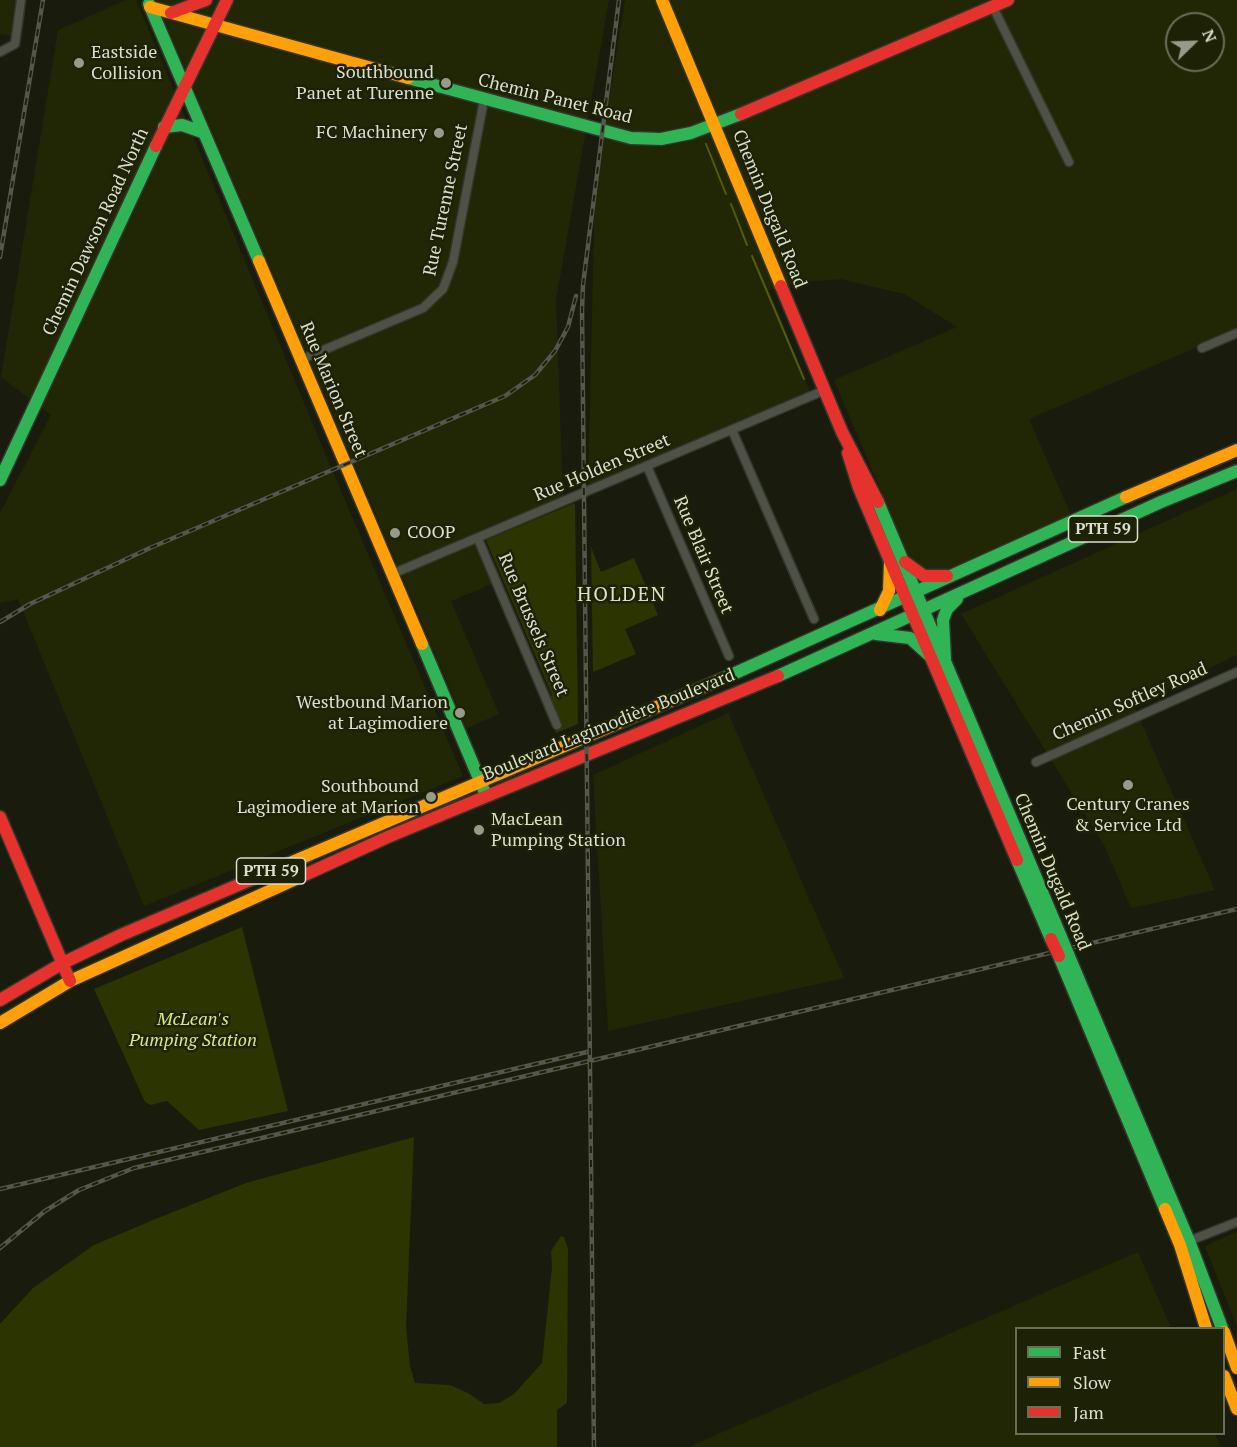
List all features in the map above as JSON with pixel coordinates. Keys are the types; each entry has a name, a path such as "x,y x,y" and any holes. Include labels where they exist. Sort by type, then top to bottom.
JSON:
{"main road":[{"path":"170,13 206,0"},
{"name":"Chemin Dawson Road North","path":"0,480 183,87 228,0"},
{"name":"Chemin Dugald Road","path":"662,0 842,432 858,488 1056,938"},
{"name":"Chemin Panet Road","path":"149,4 170,13 215,26 484,100 631,138 661,139 715,125 1008,0"},
{"name":"Rue Marion Street","path":"149,4 486,795"},
{"path":"164,128 182,124 202,132"},
{"name":"Chemin Dugald Road","path":"842,432 869,482 945,659 1180,1245 1205,1327"},
{"name":"Boulevard Lagimodière Boulevard","path":"0,1000 63,963 880,610 1153,485 1237,450"},
{"name":"Boulevard Lagimodière Boulevard","path":"0,1023 70,981 486,795 693,712 872,634 1161,502 1237,471"},
{"path":"880,610 889,591 890,561"},
{"path":"904,562 914,571 928,577 954,576"},
{"path":"945,659 942,632 944,615 954,602 970,590"},
{"path":"872,634 910,638 930,656"},
{"path":"0,817 70,981"},
{"name":"Chemin Dugald Road","path":"1063,955 1190,1241 1222,1327"},
{"name":"Chemin Dugald Road","path":"1225,1335 1237,1368"},
{"path":"1225,1379 1237,1409"}],"street":[{"path":"0,51 15,44 21,0"},
{"path":"993,7 1069,162"},
{"name":"Rue Turenne Street","path":"300,360 416,312 433,301 443,289 453,262 484,100"},
{"path":"1202,348 1237,333"},
{"name":"Rue Holden Street","path":"392,574 825,390"},
{"path":"732,430 814,619"},
{"name":"Rue Blair Street","path":"647,466 729,656"},
{"name":"Rue Brussels Street","path":"478,539 557,725"},
{"name":"Chemin Softley Road","path":"1036,762 1237,672"},
{"path":"1190,1241 1237,1222"}],"shaded area":[{"path":"0,0 27,0 22,37 0,34"},
{"path":"126,0 136,0 335,477 463,776 144,906 18,599 0,603 0,513 51,415 1,377 58,30"},
{"path":"156,0 609,0 556,300 563,496 471,536 492,584 451,601 499,714 467,728"},
{"path":"625,0 1237,0 1237,330 1029,419 1071,515 945,571 924,572 910,559 834,380 957,327 904,294 840,279 803,282 769,290 810,392 588,487 595,187"},
{"path":"1237,489 1237,655 1133,704 1215,890 1131,908 1105,847 961,614"},
{"path":"728,713 844,978 608,1031 593,775"},
{"path":"1237,1232 1237,1326 1205,1246"},
{"path":"1138,1252 1171,1327 1015,1327 1015,1435 1215,1435 1221,1447 688,1447"}],"green space":[{"path":"575,503 578,724 556,733 542,700 552,695 486,540"},
{"path":"591,547 601,572 634,558 658,615 625,629 636,654 593,672"},
{"name":"McLean's Pumping Station","path":"242,927 288,1111 199,1130 167,1101 151,1105 145,1102 94,989"},
{"path":"414,1137 406,1328 410,1366 415,1383 450,1385 484,1404 499,1403 514,1394 542,1363 552,1267 551,1251 561,1236 564,1237 568,1249 567,1403 557,1410 557,1447 0,1447 0,1324 33,1288 94,1245 246,1183"}],"waterway":[{"path":"706,144 726,194"},
{"path":"731,204 747,245"},
{"path":"752,256 804,379"}],"railway":[{"path":"0,257 43,0"},
{"path":"594,1447 582,310 583,285 619,0"},
{"path":"0,622 30,604 150,548 505,396 535,375 555,351 568,327 576,296"},
{"path":"0,1248 45,1211 79,1190 134,1168 1237,909"},
{"path":"0,1189 587,1052"}],"traffic: fast":[{"path":"149,4 259,261"},
{"path":"408,78 631,138 661,139 691,133 741,114"},
{"path":"164,127 182,125 202,132"},
{"path":"0,480 156,146"},
{"path":"778,676 1161,502 1237,471"},
{"path":"722,679 1126,497"},
{"path":"878,502 1061,937"},
{"path":"945,659 943,620 947,609 957,599"},
{"path":"876,634 910,638 930,656"},
{"path":"422,644 486,795"},
{"path":"1017,860 1051,939"},
{"path":"1061,937 1068,954"},
{"path":"1068,954 1189,1241 1222,1327"},
{"path":"1059,956 1165,1209"}],"traffic: slow":[{"path":"662,0 781,286"},
{"path":"150,7 408,78"},
{"path":"259,261 422,644"},
{"path":"1126,497 1237,450"},
{"path":"880,610 889,591 890,562"},
{"path":"285,865 722,679"},
{"path":"0,1023 70,981 298,878"},
{"path":"1165,1209 1180,1245 1206,1327"},
{"path":"1225,1335 1237,1368"},
{"path":"1225,1379 1237,1409"}],"traffic: jam":[{"path":"171,13 206,0"},
{"path":"156,146 227,0"},
{"path":"741,114 1008,0"},
{"path":"781,286 842,432 878,502"},
{"path":"848,453 859,488 1017,860"},
{"path":"905,562 924,576 947,576"},
{"path":"298,878 390,836 778,676"},
{"path":"0,817 70,981"},
{"path":"0,1000 63,963 121,935 285,865"},
{"path":"1051,939 1059,956"}],"place":[{"name":"Eastside Collision","path":"79,63"},
{"name":"Southbound Panet at Turenne","path":"446,83"},
{"name":"FC Machinery","path":"439,133"},
{"name":"COOP","path":"395,533"},
{"name":"Westbound Marion at Lagimodiere","path":"460,713"},
{"name":"Century Cranes & Service Ltd","path":"1128,785"},
{"name":"Southbound Lagimodiere at Marion","path":"431,797"},
{"name":"MacLean Pumping Station","path":"479,830"}],"district":[{"name":"HOLDEN","path":"622,595"}]}
